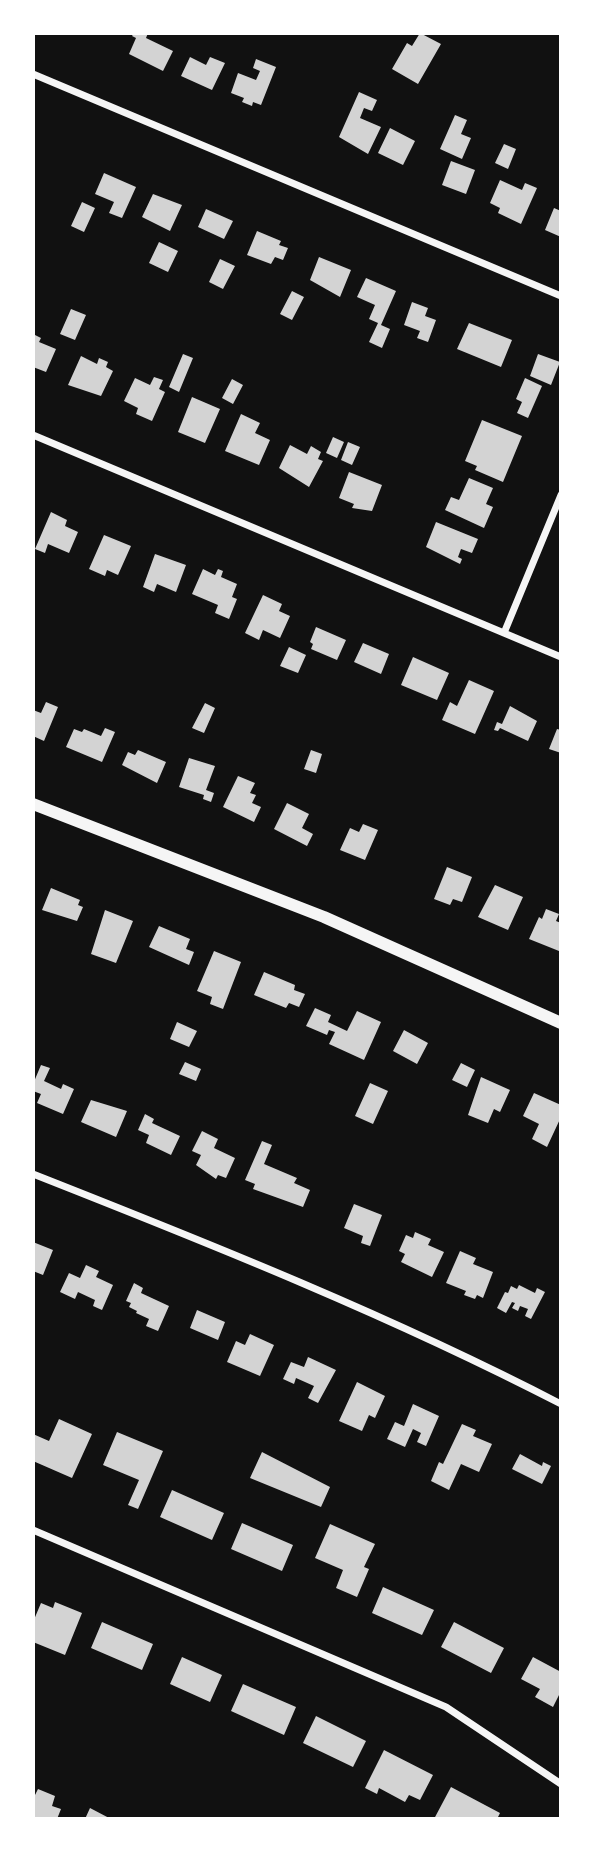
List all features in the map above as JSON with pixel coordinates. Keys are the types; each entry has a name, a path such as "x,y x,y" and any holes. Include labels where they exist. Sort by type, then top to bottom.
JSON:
{"street":[{"path":"33,74 561,296"},
{"path":"33,435 561,657"},
{"path":"504,633 561,495"},
{"path":"33,804 311,912 561,1023"},
{"path":"33,1174 308,1287 511,1378 561,1404"},
{"path":"33,1530 446,1707 561,1784"}],"building":[{"path":"134,33 148,33 146,38 173,51 163,71 129,54 136,38 132,36"},
{"path":"420,33 441,44 418,84 392,69 407,43 412,46"},
{"path":"190,57 206,65 210,57 225,63 212,90 181,76"},
{"path":"256,59 276,67 261,105 253,102 252,106 242,102 244,98 231,93 238,73 256,80 260,71 253,68"},
{"path":"359,92 377,100 372,111 364,108 360,118 381,127 368,154 339,137"},
{"path":"455,115 467,120 461,134 471,138 462,159 440,149"},
{"path":"390,128 415,141 403,165 378,153"},
{"path":"504,144 516,149 508,169 495,163"},
{"path":"451,161 475,170 466,194 442,185"},
{"path":"104,173 136,187 122,218 109,213 114,202 95,194"},
{"path":"500,180 522,190 525,183 537,188 521,224 498,213 500,208 490,203"},
{"path":"153,194 182,205 170,231 142,217"},
{"path":"82,202 95,208 84,232 71,226"},
{"path":"554,208 561,211 561,237 545,230"},
{"path":"206,209 233,221 224,239 198,227"},
{"path":"257,231 281,241 279,245 288,248 283,260 275,257 271,264 247,255"},
{"path":"159,242 178,251 168,272 149,263"},
{"path":"319,257 351,270 340,297 310,280"},
{"path":"220,259 235,266 223,289 209,282"},
{"path":"366,278 396,291 381,325 390,329 382,348 369,342 378,323 369,319 375,305 357,297"},
{"path":"292,291 304,297 292,320 280,314"},
{"path":"412,302 428,308 425,316 436,320 428,342 417,338 420,331 404,325"},
{"path":"71,309 86,315 75,340 60,334"},
{"path":"469,323 512,340 501,367 457,349"},
{"path":"33,334 41,338 39,342 56,349 46,372 33,367"},
{"path":"183,354 193,358 179,392 169,387"},
{"path":"538,354 560,362 551,385 530,376"},
{"path":"81,356 97,364 99,358 108,362 106,367 113,371 101,396 68,385"},
{"path":"154,377 163,380 159,389 165,392 152,421 136,414 138,408 124,401 135,378 150,385"},
{"path":"525,378 542,386 528,418 517,413 522,402 516,399"},
{"path":"232,379 243,385 233,404 222,398"},
{"path":"192,397 220,409 205,443 178,432"},
{"path":"241,414 260,423 255,433 270,440 259,465 225,451"},
{"path":"482,420 522,436 503,482 475,470 477,466 465,461"},
{"path":"333,437 344,442 337,458 326,453"},
{"path":"348,442 360,447 352,465 341,460"},
{"path":"290,445 307,454 311,446 321,452 318,459 323,461 309,487 279,468"},
{"path":"349,472 382,485 372,511 352,508 354,504 339,498"},
{"path":"469,478 493,488 486,504 493,507 484,528 445,510 451,497 459,500"},
{"path":"51,512 67,520 65,526 78,532 69,553 48,544 45,553 35,549"},
{"path":"436,522 478,539 472,553 461,549 458,557 462,559 460,564 426,547"},
{"path":"104,535 131,546 118,575 107,570 105,576 89,569"},
{"path":"155,554 186,565 176,592 157,584 154,592 143,587"},
{"path":"203,569 215,575 218,569 223,571 221,577 237,584 232,597 237,599 229,619 215,613 218,605 192,594"},
{"path":"263,595 282,604 279,611 290,616 280,638 263,630 259,640 245,633"},
{"path":"316,627 346,640 337,660 311,649 313,644 310,642"},
{"path":"363,643 389,654 381,674 354,662"},
{"path":"289,647 306,655 298,673 280,666"},
{"path":"413,657 449,673 437,700 401,685"},
{"path":"469,680 494,691 475,734 442,720 450,702 457,706"},
{"path":"46,702 58,707 44,741 33,736 33,710 41,713"},
{"path":"205,703 215,708 204,733 192,728"},
{"path":"510,706 537,721 528,741 500,728 498,731 494,730 497,722 502,724"},
{"path":"105,728 115,732 102,762 66,747 74,729 82,732 84,729 101,736"},
{"path":"557,729 561,730 561,753 549,749"},
{"path":"138,750 166,762 157,783 122,765 128,752 135,755"},
{"path":"311,750 322,754 316,773 304,769"},
{"path":"189,758 215,766 206,790 214,793 211,802 203,799 204,795 179,787"},
{"path":"238,776 255,783 250,793 256,795 252,803 261,807 254,822 223,807"},
{"path":"287,803 309,814 302,828 313,834 307,846 274,829"},
{"path":"363,824 378,830 365,860 340,850 350,828 359,832"},
{"path":"447,867 472,877 462,902 453,899 450,905 434,899"},
{"path":"495,885 523,897 508,930 478,917"},
{"path":"51,888 80,900 78,905 83,907 77,921 42,910"},
{"path":"546,909 559,914 556,921 561,923 559,951 529,939 539,917 542,919"},
{"path":"105,910 133,921 116,963 91,954"},
{"path":"159,926 190,939 186,949 194,952 189,965 149,947"},
{"path":"214,951 241,962 223,1009 210,1004 212,997 197,991"},
{"path":"264,972 295,985 294,990 305,994 299,1007 289,1003 286,1008 254,995"},
{"path":"315,1008 331,1015 328,1022 347,1031 357,1011 381,1022 364,1060 329,1044 335,1032 329,1030 327,1035 306,1026"},
{"path":"177,1022 197,1031 189,1047 170,1039"},
{"path":"404,1030 428,1043 417,1064 393,1051"},
{"path":"185,1062 201,1069 196,1081 179,1074"},
{"path":"461,1063 475,1070 467,1087 452,1080"},
{"path":"41,1065 50,1068 44,1081 61,1089 63,1084 74,1089 63,1114 37,1103 41,1094 33,1091 33,1084"},
{"path":"481,1077 510,1090 500,1112 494,1109 488,1123 468,1115"},
{"path":"370,1083 388,1091 373,1124 355,1116"},
{"path":"534,1093 561,1105 561,1117 547,1147 532,1139 539,1124 523,1116"},
{"path":"91,1100 127,1111 116,1137 81,1122"},
{"path":"145,1114 154,1119 152,1123 180,1136 171,1155 146,1143 149,1135 138,1130"},
{"path":"202,1131 218,1139 214,1148 235,1158 226,1178 218,1175 216,1179 196,1165 201,1155 192,1151"},
{"path":"262,1141 272,1145 264,1164 297,1178 294,1183 310,1190 303,1207 253,1189 255,1184 245,1180"},
{"path":"354,1204 382,1215 370,1246 361,1243 363,1236 344,1228"},
{"path":"415,1232 431,1239 428,1245 444,1252 432,1277 401,1262 405,1254 399,1251 406,1235 413,1238"},
{"path":"33,1242 53,1250 43,1275 33,1271"},
{"path":"460,1251 476,1258 473,1264 493,1272 483,1298 477,1295 475,1299 464,1295 466,1291 446,1283"},
{"path":"86,1265 99,1271 96,1277 113,1285 102,1310 93,1306 95,1300 78,1292 75,1299 60,1292 69,1273 80,1278"},
{"path":"134,1283 143,1288 141,1293 169,1306 158,1331 146,1326 149,1319 136,1313 137,1311 129,1307 131,1303 126,1301"},
{"path":"519,1285 535,1293 537,1288 545,1292 531,1319 525,1316 528,1309 520,1306 518,1311 512,1308 515,1303 512,1302 506,1313 497,1308 505,1292 508,1293 511,1286 517,1289"},
{"path":"197,1310 225,1322 218,1340 190,1328"},
{"path":"250,1334 274,1345 260,1376 227,1362 236,1341 245,1345"},
{"path":"308,1357 336,1370 318,1403 308,1398 314,1386 296,1378 294,1384 283,1379 291,1362 304,1367"},
{"path":"357,1382 385,1396 375,1418 369,1415 362,1431 339,1421"},
{"path":"413,1404 439,1416 426,1446 417,1442 421,1433 413,1429 405,1447 387,1439 395,1422 404,1426"},
{"path":"59,1419 92,1434 72,1478 33,1461 33,1434 49,1441"},
{"path":"462,1424 476,1430 473,1436 492,1444 479,1472 461,1464 449,1490 431,1481 439,1462 443,1464"},
{"path":"117,1432 163,1451 138,1509 128,1505 139,1480 103,1465"},
{"path":"262,1452 330,1487 321,1507 250,1478"},
{"path":"520,1454 542,1466 543,1462 551,1466 542,1484 512,1469"},
{"path":"172,1490 224,1513 212,1540 160,1517"},
{"path":"242,1523 293,1545 282,1571 231,1549"},
{"path":"330,1524 375,1544 364,1567 369,1569 357,1597 336,1588 343,1570 315,1558"},
{"path":"383,1587 434,1610 422,1635 372,1613"},
{"path":"55,1602 82,1613 65,1655 33,1642 33,1622 41,1603 53,1608"},
{"path":"102,1622 153,1644 142,1670 91,1648"},
{"path":"454,1622 504,1648 491,1673 441,1647"},
{"path":"182,1657 222,1675 210,1702 170,1684"},
{"path":"533,1657 561,1672 561,1691 553,1707 535,1697 540,1689 521,1679"},
{"path":"243,1684 296,1707 284,1735 231,1711"},
{"path":"316,1716 366,1741 353,1767 303,1743"},
{"path":"384,1750 433,1775 420,1800 409,1795 405,1802 379,1788 377,1794 365,1788"},
{"path":"451,1787 500,1813 497,1819 434,1819"},
{"path":"38,1789 55,1796 52,1806 61,1809 57,1819 33,1819 33,1799"},
{"path":"90,1808 111,1819 85,1819"}]}
